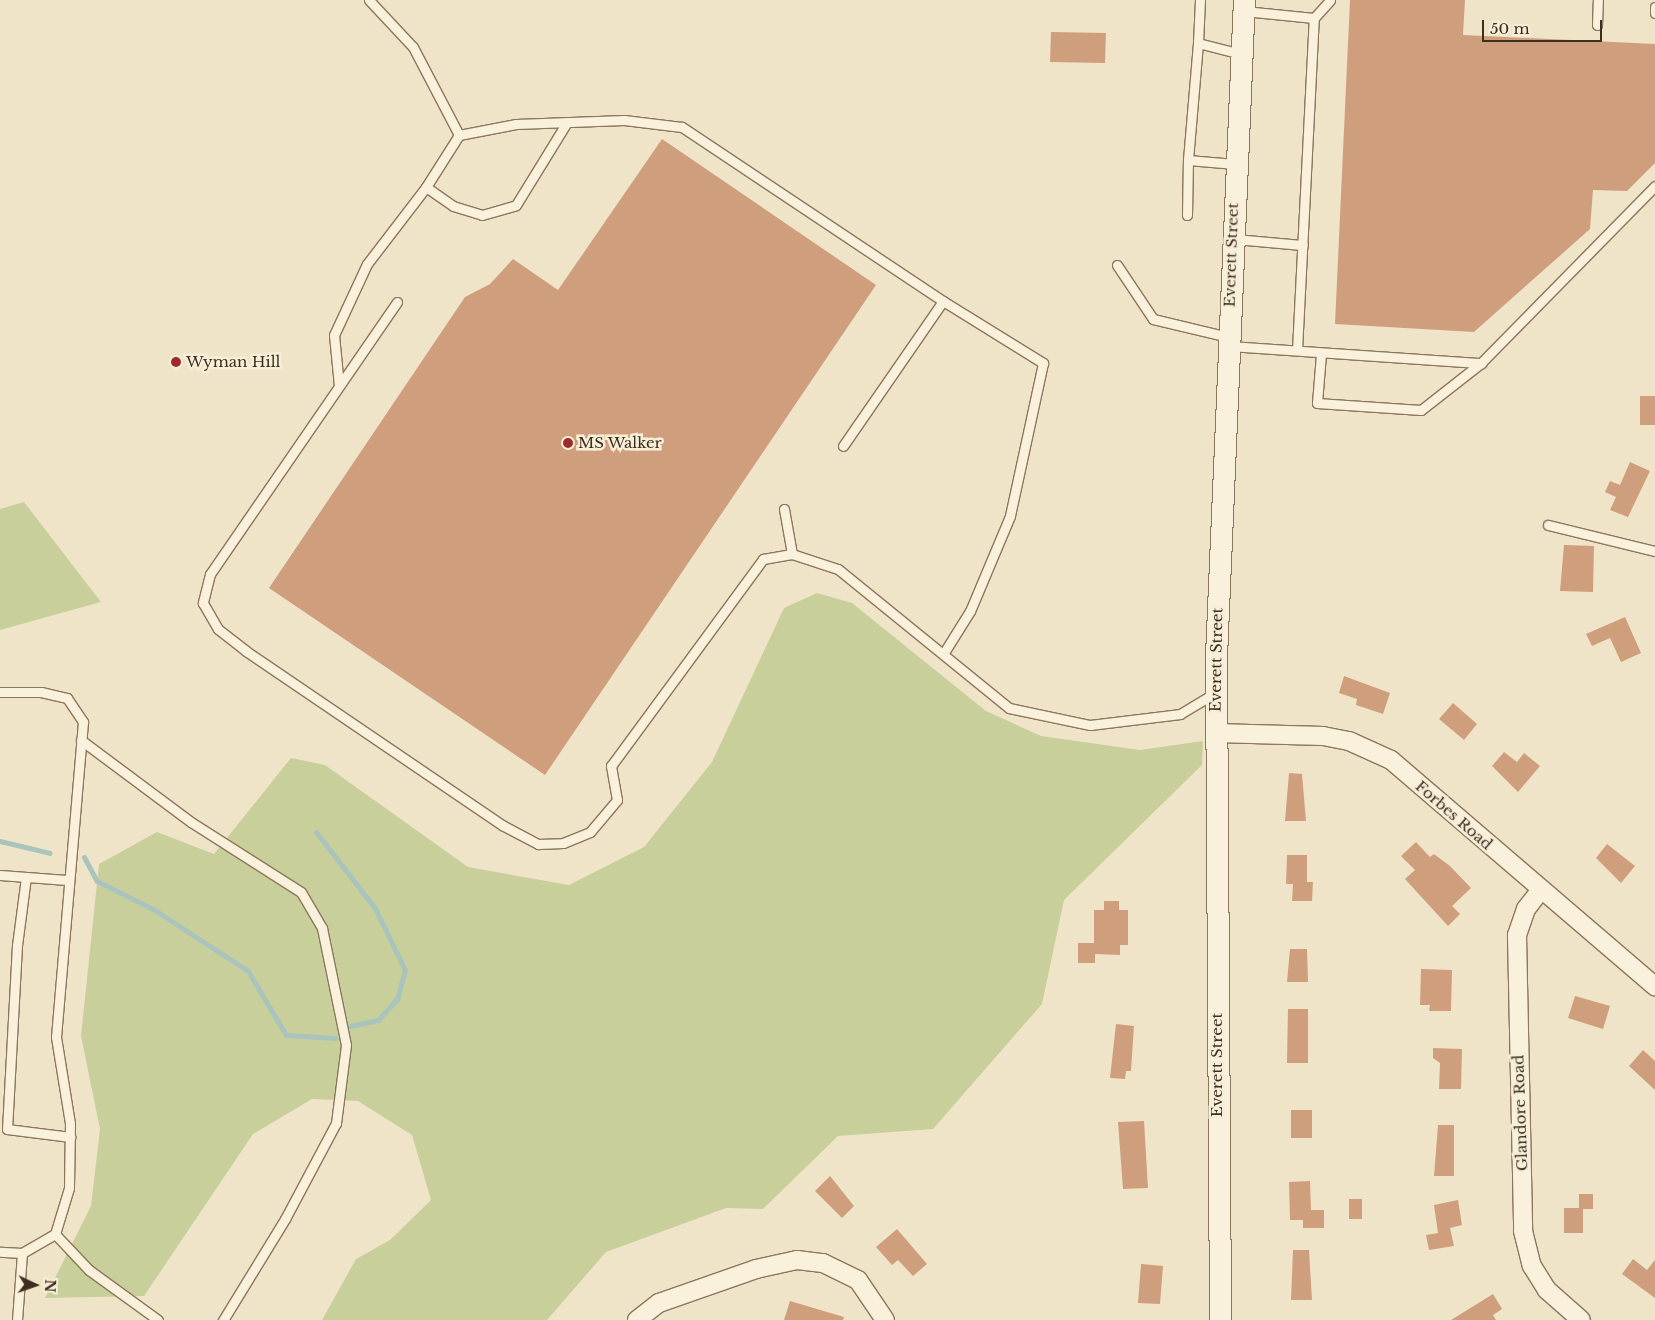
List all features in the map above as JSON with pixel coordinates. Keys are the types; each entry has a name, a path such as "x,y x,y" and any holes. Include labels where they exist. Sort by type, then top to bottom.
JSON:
{"street":[{"name":"Everett Street","path":"1220,1320 1215,733 1232,239 1244,6"},
{"name":"Forbes Road","path":"1215,733 1323,736 1371,750 1391,760 1540,891 1655,986"},
{"name":"Glandore Road","path":"1540,891 1526,909 1516,944 1523,1231 1532,1266 1547,1290 1581,1320"},
{"path":"637,1320 659,1303 756,1269 797,1260 837,1268 868,1290 886,1320"}],"lane":[{"path":"369,0 413,47 459,136"},
{"path":"1187,215 1188,160 1200,0"},
{"path":"1297,350 1314,18 1330,0"},
{"path":"1597,25 1598,0"},
{"path":"1244,6 1314,18"},
{"path":"1655,7 1655,14"},
{"path":"1198,43 1241,54"},
{"path":"339,386 334,335 367,264 426,187 459,136 516,124 624,120 682,127 943,302 1043,363 1010,516 973,603 945,651"},
{"path":"426,187 453,206 482,214 516,205 567,122"},
{"path":"1188,160 1236,164"},
{"path":"1321,354 1317,403 1421,410 1481,363 1655,186"},
{"path":"1232,239 1303,245"},
{"path":"1117,265 1153,319 1228,341 1321,354 1481,363"},
{"path":"397,302 210,574 203,603 218,629 246,651 502,825 538,844 563,843 590,832 618,800 612,766 764,559 792,554 838,569 945,651 1009,708 1041,718 1090,725 1160,719 1180,714 1216,693"},
{"path":"843,446 943,302"},
{"path":"784,509 792,554"},
{"path":"1548,525 1655,550"},
{"path":"0,692 41,692 67,698 83,722 56,1037 70,1137 69,1188 55,1234 22,1254 0,1252"},
{"path":"81,740 191,822 301,892 322,928 346,1046 336,1124 285,1219 223,1320"},
{"path":"0,876 68,880"},
{"path":"26,877 17,945 7,1129 70,1137"},
{"path":"55,1234 89,1270 158,1320"},
{"path":"17,1320 22,1254"}],"green space":[{"path":"24,502 101,602 0,630 0,509"},
{"path":"817,593 852,603 986,711 1041,736 1140,750 1203,741 1202,765 1064,900 1042,1004 933,1129 838,1136 763,1209 726,1208 606,1252 547,1320 322,1320 356,1259 390,1240 431,1200 412,1135 358,1101 312,1099 253,1134 144,1296 45,1298 91,1206 100,1129 81,1036 99,864 157,832 214,854 291,758 325,765 468,867 569,885 644,847 712,762 784,608"}],"building":[{"path":"1350,0 1465,0 1463,35 1655,44 1655,163 1627,191 1593,190 1590,229 1474,332 1335,324"},
{"path":"1051,32 1106,33 1105,63 1050,62"},
{"name":"MS Walker","path":"662,139 876,285 545,775 269,588 465,297 490,284 513,259 558,290"},
{"path":"1640,396 1655,396 1655,425 1640,425"},
{"path":"1630,462 1650,471 1628,517 1610,510 1616,497 1605,492 1610,481 1620,485"},
{"path":"1564,545 1594,546 1593,592 1560,591"},
{"path":"1625,617 1641,653 1621,662 1610,638 1592,646 1586,634"},
{"path":"1344,676 1390,693 1383,714 1356,705 1357,699 1339,693"},
{"path":"1453,703 1477,724 1464,740 1439,719"},
{"path":"1504,752 1517,762 1524,753 1540,766 1518,792 1492,766"},
{"path":"1289,773 1302,774 1306,821 1285,821"},
{"path":"1416,842 1430,857 1434,854 1450,866 1471,888 1452,906 1460,914 1448,926 1405,879 1415,870 1401,856"},
{"path":"1607,844 1635,866 1621,883 1596,858"},
{"path":"1287,855 1307,855 1307,882 1313,882 1312,901 1292,901 1293,884 1286,884"},
{"path":"1104,901 1119,901 1119,910 1128,910 1128,945 1120,945 1120,955 1095,954 1095,963 1078,963 1078,943 1094,943 1094,910 1104,910"},
{"path":"1290,949 1307,949 1308,982 1287,982"},
{"path":"1421,969 1452,970 1451,1011 1429,1011 1430,1005 1420,1005"},
{"path":"1575,996 1610,1006 1603,1029 1568,1018"},
{"path":"1288,1009 1308,1009 1308,1063 1287,1063"},
{"path":"1116,1024 1134,1026 1131,1071 1126,1071 1125,1079 1110,1078"},
{"path":"1433,1048 1462,1049 1461,1089 1439,1089 1440,1063 1433,1058"},
{"path":"1643,1050 1655,1061 1655,1090 1629,1066"},
{"path":"1291,1110 1312,1110 1312,1138 1291,1138"},
{"path":"1144,1121 1148,1188 1123,1189 1118,1122"},
{"path":"1438,1125 1454,1125 1454,1176 1434,1176"},
{"path":"830,1176 854,1206 842,1218 815,1191"},
{"path":"1310,1181 1311,1210 1324,1210 1324,1228 1303,1228 1303,1220 1290,1220 1289,1182"},
{"path":"1579,1194 1593,1194 1593,1209 1583,1209 1583,1233 1564,1233 1564,1208 1579,1208"},
{"path":"1349,1199 1362,1199 1362,1219 1349,1219"},
{"path":"1458,1200 1462,1225 1450,1228 1454,1246 1429,1250 1426,1235 1438,1233 1434,1205"},
{"path":"897,1229 927,1264 913,1276 898,1260 892,1265 876,1247"},
{"path":"1293,1250 1309,1250 1312,1300 1291,1300"},
{"path":"1633,1259 1647,1270 1655,1260 1655,1298 1622,1274"},
{"path":"1141,1264 1163,1266 1160,1304 1138,1303"},
{"path":"1493,1294 1502,1309 1493,1315 1496,1320 1451,1320"},
{"path":"790,1301 844,1317 843,1320 784,1320"}],"waterway":[{"path":"316,832 375,908 405,970 397,999 378,1020 350,1026"},
{"path":"0,841 50,853"},
{"path":"84,857 97,881 153,909 248,971 286,1035 335,1038"}],"place":[{"name":"Wyman Hill","path":"176,362"},
{"name":"MS Walker","path":"568,443"}]}
